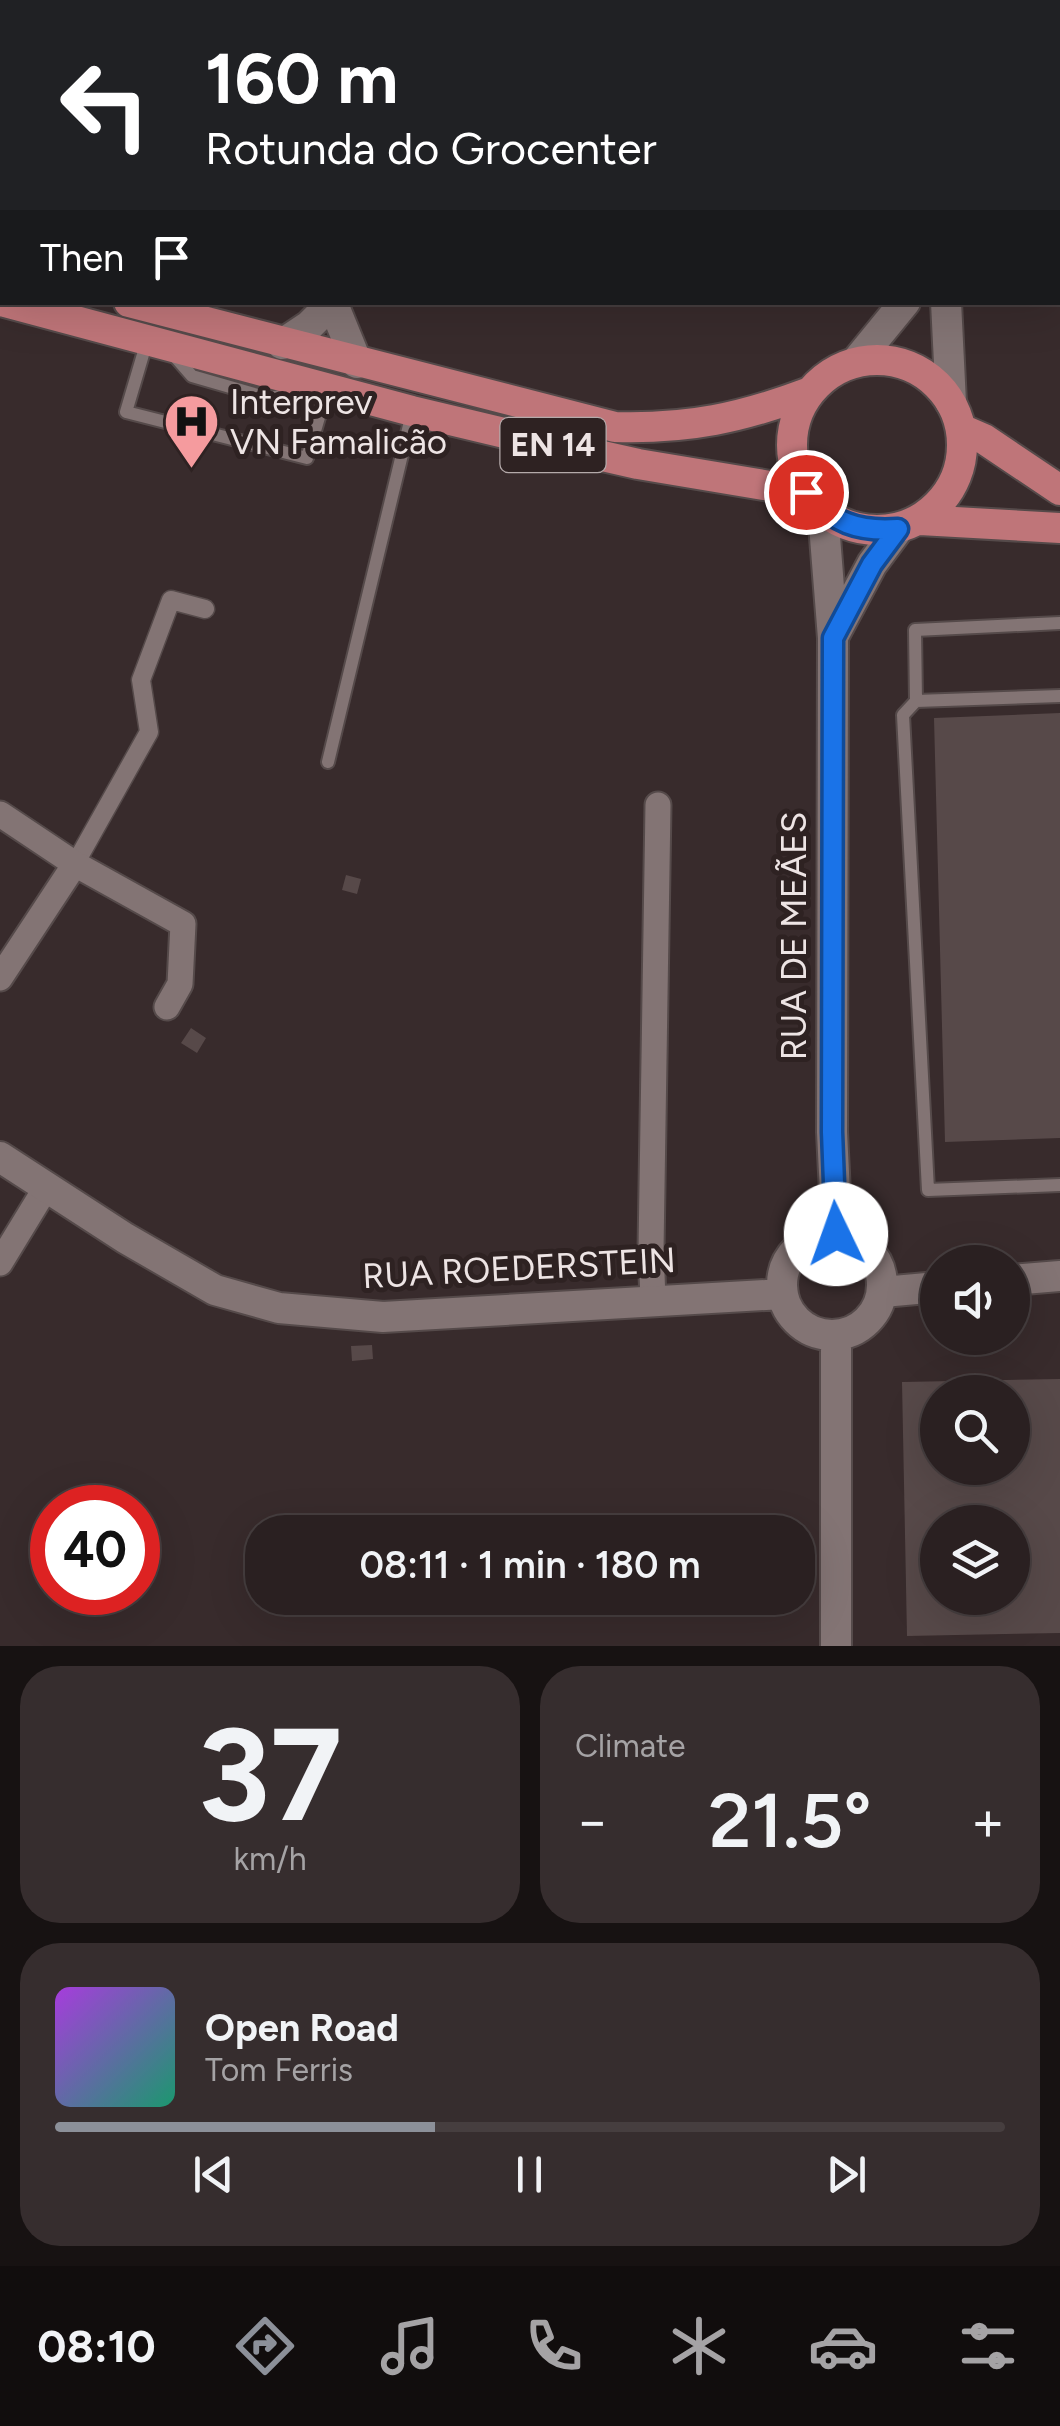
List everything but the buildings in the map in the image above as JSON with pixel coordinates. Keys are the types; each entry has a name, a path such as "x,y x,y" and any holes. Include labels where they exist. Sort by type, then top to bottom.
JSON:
{"main road":[{"name":"EN 14","path":"14,305 412,411 815,502 846,525 872,531 909,524 1060,528"},
{"name":"EN 14","path":"140,305 615,428 670,429 773,406 810,392 831,373 856,362"},
{"path":"856,362 884,360 911,366 934,382 956,416 1060,490"},
{"path":"810,392 797,416 792,442 795,468 815,502"},
{"path":"909,524 941,503 955,481 962,456 956,416"}],"street":[{"path":"282,344 332,305"},
{"path":"333,305 357,363"},
{"path":"856,362 903,305"},
{"path":"946,305 944,322 956,416"},
{"name":"RUA DE MEÃES","path":"815,502 833,638 832,1132 836,1234"},
{"name":"RUA DE MEÃES","path":"833,638 872,564 909,524"},
{"path":"0,978 75,864 148,732 141,680 171,600 205,609"},
{"path":"654,1299 651,1250 658,806"},
{"path":"0,814 75,864 183,924 180,984 166,1007"},
{"name":"RUA ROEDERSTEIN","path":"0,1157 215,1290 280,1308 382,1317 782,1294"},
{"path":"0,1263 47,1186"},
{"path":"836,1234 852,1238 876,1260 882,1292 878,1308 867,1322 853,1332 836,1336 821,1334 796,1320 782,1294 787,1264 795,1251 821,1236 836,1234"},
{"path":"1030,1278 1060,1276"},
{"path":"882,1292 920,1289"},
{"path":"836,1336 836,1646"}],"lane":[{"path":"157,343 126,412 307,458 315,384"},
{"path":"328,762 412,411"},
{"path":"1060,623 915,630 916,701 904,715 928,1190 1060,1186"},
{"path":"916,701 1060,696"}],"place":[{"name":"Interprev VN Famalicão","path":"191,471"}],"route":[{"path":"806,492 824,512 846,525 872,531 898,529 872,564 833,638 832,1132 836,1234"}]}
